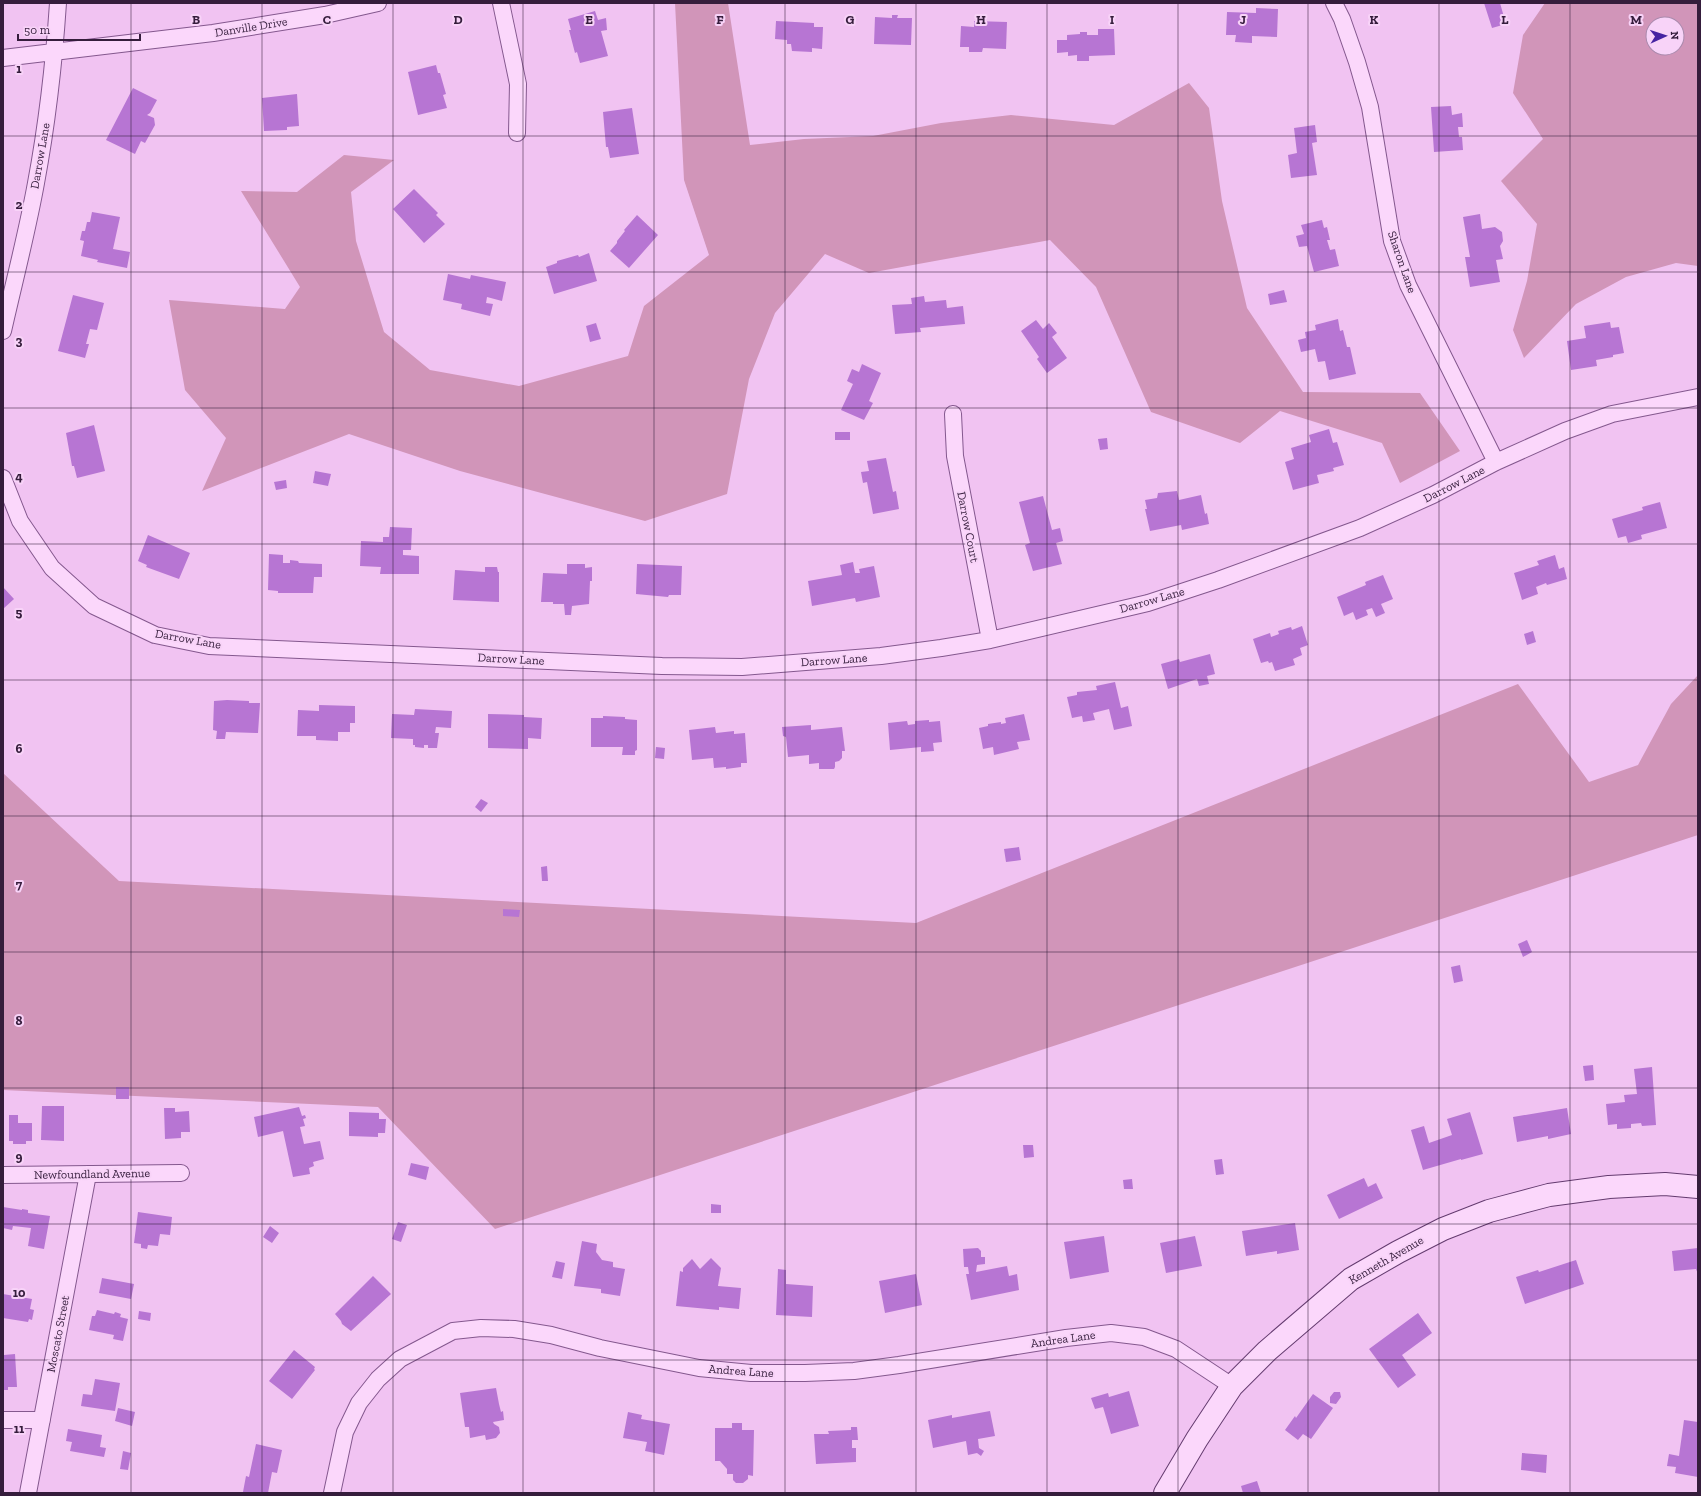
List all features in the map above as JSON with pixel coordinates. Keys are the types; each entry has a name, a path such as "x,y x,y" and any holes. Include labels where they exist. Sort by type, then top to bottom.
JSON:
{"street":[{"name":"Darrow Lane","path":"3,331 36,183 55,51 58,3"},
{"name":"Danville Drive","path":"3,58 55,51 131,44 213,33 326,15 378,3"},
{"path":"501,3 518,84 516,133"},
{"name":"Sharon Lane","path":"1334,3 1342,20 1357,62 1370,107 1384,194 1395,248 1408,285 1496,462"},
{"name":"Darrow Lane","path":"3,478 20,521 52,568 94,606 155,635 209,646 662,666 742,667 881,656 941,648 990,640 1148,603 1218,580 1360,528 1433,496 1496,462 1564,431 1612,414 1698,397"},
{"name":"Darrow Court","path":"953,414 955,456 990,640"},
{"name":"Newfoundland Avenue","path":"3,1176 181,1173"},
{"name":"Moscato Street","path":"28,1493 88,1174"},
{"name":"Kenneth Avenue","path":"1165,1493 1197,1439 1232,1386 1285,1335 1351,1279 1398,1252 1443,1229 1489,1211 1549,1195 1609,1187 1665,1184 1698,1186"},
{"name":"Andrea Lane","path":"332,1493 345,1432 359,1403 378,1379 400,1359 454,1331 481,1328 514,1329 551,1335 600,1348 699,1368 751,1373 854,1371 1111,1332 1144,1337 1176,1350 1232,1386"},
{"path":"3,1420 42,1420"}],"shaded area":[{"path":"675,3 728,3 750,145 804,139 873,136 941,123 1011,115 1114,125 1189,83 1209,108 1222,201 1247,308 1303,392 1420,393 1460,451 1400,483 1382,443 1280,411 1240,443 1151,412 1096,287 1050,240 869,273 825,254 775,313 749,379 727,494 645,521 460,471 349,434 202,491 226,438 185,390 169,300 285,309 300,287 241,191 297,192 344,155 394,160 351,192 356,241 384,332 430,370 519,386 628,356 644,306 709,255 684,180"},
{"path":"1545,3 1698,3 1698,266 1676,263 1626,277 1576,304 1524,358 1513,330 1527,281 1537,224 1501,181 1543,139 1513,93 1523,35"},
{"path":"1698,675 1698,835 495,1229 378,1107 3,1090 3,773 119,881 916,923 1518,684 1589,782 1638,765 1671,704"}],"building":[{"path":"1484,3 1500,3 1506,24 1492,28"},
{"path":"1256,8 1278,9 1277,37 1252,36 1252,43 1235,42 1236,35 1226,35 1227,12 1256,13"},
{"path":"595,11 598,20 606,18 607,30 601,31 608,56 580,63 577,52 575,53 569,30 571,30 568,19"},
{"path":"892,15 898,15 897,18 912,18 911,45 874,44 875,17 892,18"},
{"path":"776,21 814,23 814,27 823,27 822,49 812,48 812,52 792,51 791,44 787,44 787,40 775,39"},
{"path":"974,21 1007,22 1006,49 983,48 982,52 969,52 969,47 960,47 961,26 974,27"},
{"path":"1098,29 1114,29 1115,55 1089,56 1089,61 1077,61 1077,55 1068,56 1068,52 1057,53 1057,40 1067,40 1067,35 1080,34 1080,32 1087,32 1087,35 1098,35"},
{"path":"436,65 446,94 443,95 447,108 418,115 408,72"},
{"path":"133,88 157,100 150,113 147,115 154,118 155,125 145,143 141,141 135,154 106,140"},
{"path":"297,94 299,126 287,127 287,130 264,131 262,98"},
{"path":"1451,106 1452,115 1462,113 1463,127 1458,127 1459,137 1462,137 1463,150 1434,152 1431,107"},
{"path":"632,108 639,154 610,158 608,147 606,147 603,112"},
{"path":"1315,125 1317,142 1312,143 1317,175 1291,178 1288,155 1297,153 1294,128"},
{"path":"414,189 438,213 436,215 445,224 424,243 393,209"},
{"path":"92,212 120,217 113,249 130,252 127,268 97,262 98,260 81,256 84,241 80,240 82,231 85,231 87,222 90,222"},
{"path":"1480,214 1482,229 1495,227 1502,232 1503,241 1500,246 1503,259 1496,260 1500,282 1470,287 1465,257 1470,257 1463,217"},
{"path":"637,215 658,235 629,268 610,251 625,231 624,230"},
{"path":"1322,220 1324,228 1327,227 1330,240 1327,240 1330,250 1335,249 1339,266 1314,272 1307,246 1299,247 1296,236 1304,234 1301,225"},
{"path":"589,253 597,281 554,294 546,267 557,263 557,261 578,255 579,257"},
{"path":"448,274 470,279 471,275 506,282 502,301 487,297 486,303 493,304 490,316 461,309 462,304 443,300"},
{"path":"1284,290 1287,302 1270,305 1268,294"},
{"path":"73,295 104,303 97,330 90,329 86,344 89,344 85,358 58,351"},
{"path":"924,296 925,302 946,300 947,308 963,306 965,324 920,328 921,332 895,334 892,305 912,304 911,298"},
{"path":"1338,319 1340,331 1343,330 1347,347 1350,347 1356,374 1329,380 1325,361 1318,362 1315,349 1301,352 1298,340 1306,338 1305,332 1316,330 1315,325"},
{"path":"1036,320 1043,329 1049,323 1057,333 1052,337 1067,358 1047,373 1037,359 1039,357 1021,331"},
{"path":"1610,322 1611,328 1619,327 1624,353 1613,355 1613,357 1596,360 1597,366 1571,370 1567,341 1586,338 1584,326"},
{"path":"596,323 601,339 590,342 586,326"},
{"path":"862,364 881,373 869,401 873,403 864,420 841,410 853,384 847,381 852,369 859,372"},
{"path":"94,425 105,471 77,478 74,466 72,466 66,433"},
{"path":"1329,429 1333,443 1337,442 1344,465 1333,468 1334,471 1317,475 1319,483 1293,490 1285,462 1294,459 1291,448 1311,442 1309,435"},
{"path":"835,432 850,432 850,440 835,440"},
{"path":"1107,438 1108,449 1100,450 1098,439"},
{"path":"886,458 893,492 896,491 899,509 873,514 867,482 863,483 861,472 869,471 867,461"},
{"path":"315,471 331,474 328,486 313,483"},
{"path":"286,480 287,488 276,490 274,482"},
{"path":"1177,491 1179,500 1201,495 1209,524 1182,530 1181,525 1150,531 1145,509 1147,509 1145,500 1157,498 1158,493"},
{"path":"1043,496 1052,530 1060,528 1063,541 1056,543 1062,564 1033,571 1025,545 1030,543 1019,502"},
{"path":"1660,502 1667,528 1641,535 1642,539 1628,543 1626,536 1618,538 1612,519 1643,510 1642,507"},
{"path":"390,527 412,528 411,550 403,550 403,555 419,556 419,574 380,574 381,567 360,566 361,541 383,542 383,537 389,537"},
{"path":"148,535 190,553 179,579 146,567 147,565 138,561"},
{"path":"269,554 283,555 283,563 290,563 290,560 298,561 299,563 322,564 322,577 314,577 313,593 278,593 278,591 268,590"},
{"path":"1555,555 1559,569 1564,567 1567,579 1547,585 1546,583 1536,587 1538,594 1522,600 1514,573 1539,565 1537,561"},
{"path":"853,562 855,573 860,573 859,569 874,566 880,597 856,602 855,598 812,606 808,581 842,575 840,565"},
{"path":"567,564 585,564 585,568 592,567 589,604 572,606 571,615 565,615 564,604 541,602 543,573 567,574"},
{"path":"637,564 682,566 681,595 669,595 668,597 636,594"},
{"path":"485,567 497,567 499,572 499,602 453,600 455,570 485,572"},
{"path":"1383,575 1393,599 1381,604 1385,613 1376,617 1372,608 1366,610 1368,615 1356,620 1353,612 1344,616 1337,597 1366,585 1365,582"},
{"path":"3,587 14,599 3,609"},
{"path":"1302,626 1308,645 1300,648 1302,655 1293,659 1295,665 1275,671 1272,662 1269,663 1268,661 1261,663 1253,639 1270,633 1271,637 1279,634 1278,631 1291,627 1292,630"},
{"path":"1533,631 1536,642 1527,645 1524,634"},
{"path":"1210,654 1215,674 1207,676 1209,684 1199,686 1197,679 1168,689 1161,664 1179,659 1180,662"},
{"path":"1115,682 1121,708 1128,706 1132,726 1114,730 1109,709 1093,713 1095,720 1083,722 1082,716 1072,718 1067,697 1077,695 1077,692 1097,690 1096,686"},
{"path":"227,700 260,703 258,733 226,732 225,739 216,739 217,731 213,730 214,701"},
{"path":"319,705 355,706 355,723 350,723 350,732 338,732 338,741 316,740 316,736 297,736 298,710 319,711"},
{"path":"415,709 452,711 451,728 436,727 435,733 439,733 437,748 428,748 428,745 424,745 424,748 415,747 415,745 413,745 413,739 391,738 392,714 414,715"},
{"path":"488,714 524,715 524,717 542,718 541,739 528,738 528,749 488,748"},
{"path":"1024,714 1030,740 1017,742 1019,749 994,755 993,747 983,749 979,728 988,726 988,724 1001,722 1001,724 1006,723 1005,718"},
{"path":"603,716 625,717 625,719 637,720 637,750 635,751 635,755 622,755 623,747 591,747 591,718 603,718"},
{"path":"929,720 929,722 940,721 942,742 933,743 934,751 921,752 921,747 890,750 888,723 907,721 908,725 915,724 915,721"},
{"path":"811,725 811,730 842,727 845,751 842,751 842,758 835,762 834,769 819,769 819,763 809,764 809,755 788,757 786,737 783,736 782,727"},
{"path":"715,727 716,733 734,731 734,734 745,733 747,763 741,763 741,767 726,769 726,767 714,768 713,758 692,760 689,730"},
{"path":"656,747 665,748 664,759 655,758"},
{"path":"481,799 488,803 481,812 475,807"},
{"path":"1019,847 1021,860 1006,862 1004,849"},
{"path":"547,866 548,881 542,881 541,867"},
{"path":"503,909 520,910 519,917 503,916"},
{"path":"1527,940 1532,952 1523,957 1518,944"},
{"path":"1460,965 1463,981 1454,983 1451,967"},
{"path":"1593,1065 1594,1080 1585,1081 1583,1066"},
{"path":"1652,1067 1656,1125 1642,1126 1641,1123 1631,1124 1631,1128 1617,1129 1617,1124 1608,1125 1606,1104 1625,1102 1624,1095 1637,1094 1634,1069"},
{"path":"116,1087 129,1087 129,1099 116,1099"},
{"path":"42,1106 64,1106 64,1141 41,1140"},
{"path":"299,1107 302,1116 305,1115 306,1118 303,1119 305,1126 300,1127 304,1144 320,1141 324,1159 313,1162 314,1166 309,1168 310,1174 293,1177 283,1131 258,1137 254,1117"},
{"path":"164,1108 175,1108 175,1112 189,1111 190,1132 181,1132 181,1138 165,1139"},
{"path":"1567,1108 1571,1134 1548,1139 1548,1136 1517,1142 1513,1117"},
{"path":"349,1112 379,1113 379,1119 386,1119 385,1133 378,1133 378,1137 349,1136"},
{"path":"1470,1112 1483,1154 1423,1170 1411,1130 1424,1126 1429,1143 1452,1135 1447,1119"},
{"path":"9,1115 18,1115 18,1123 32,1123 32,1141 26,1141 26,1144 13,1144 13,1141 9,1141"},
{"path":"1023,1145 1033,1145 1034,1157 1024,1158"},
{"path":"1222,1159 1224,1174 1216,1175 1214,1160"},
{"path":"411,1163 429,1167 426,1180 408,1175"},
{"path":"1364,1178 1368,1187 1376,1183 1383,1198 1339,1219 1327,1195"},
{"path":"1132,1179 1133,1189 1124,1189 1123,1180"},
{"path":"711,1204 721,1205 721,1213 711,1213"},
{"path":"3,1207 28,1210 28,1213 50,1216 44,1249 28,1246 31,1228 13,1226 12,1230 3,1228"},
{"path":"138,1212 172,1217 170,1235 160,1234 158,1246 148,1245 147,1249 141,1248 141,1244 134,1243"},
{"path":"398,1222 407,1225 401,1242 392,1239"},
{"path":"1295,1223 1299,1250 1277,1254 1277,1251 1246,1256 1242,1231"},
{"path":"270,1226 279,1233 272,1243 263,1237"},
{"path":"1104,1236 1109,1272 1070,1279 1064,1242"},
{"path":"1195,1236 1202,1266 1166,1273 1160,1243"},
{"path":"582,1241 597,1244 596,1252 602,1260 613,1262 613,1267 625,1269 620,1296 601,1293 601,1289 574,1286"},
{"path":"978,1248 981,1251 981,1257 985,1257 985,1264 977,1265 976,1272 1007,1266 1009,1276 1017,1274 1019,1290 971,1300 966,1274 969,1274 968,1267 964,1267 963,1249"},
{"path":"1698,1248 1698,1274 1696,1269 1674,1271 1672,1251"},
{"path":"711,1258 721,1268 718,1286 741,1288 739,1309 719,1307 719,1310 676,1306 680,1271 683,1272 683,1268 692,1259 700,1269"},
{"path":"1576,1260 1584,1284 1525,1304 1516,1277 1538,1270 1539,1272"},
{"path":"556,1261 565,1263 562,1279 552,1277"},
{"path":"778,1269 786,1270 786,1284 813,1286 812,1317 776,1315"},
{"path":"916,1274 922,1305 885,1313 879,1281"},
{"path":"373,1276 391,1294 351,1331 342,1324 335,1314"},
{"path":"102,1278 134,1284 131,1299 99,1293"},
{"path":"3,1294 32,1299 30,1309 34,1310 32,1320 29,1319 28,1322 3,1318"},
{"path":"97,1310 114,1314 115,1312 121,1314 120,1317 128,1319 123,1341 113,1339 114,1335 89,1330 92,1316 95,1316"},
{"path":"139,1311 151,1313 150,1321 138,1319"},
{"path":"1418,1313 1432,1333 1402,1355 1416,1375 1398,1388 1369,1349"},
{"path":"294,1350 315,1367 315,1370 292,1399 269,1381"},
{"path":"15,1354 17,1387 8,1387 8,1390 3,1390 4,1355"},
{"path":"95,1379 120,1383 115,1411 81,1406 83,1394 92,1395"},
{"path":"496,1388 501,1412 503,1411 504,1420 493,1422 499,1427 500,1433 496,1438 486,1440 485,1435 470,1438 469,1427 465,1427 460,1393"},
{"path":"1129,1391 1139,1426 1111,1434 1103,1407 1095,1409 1091,1398 1108,1393 1109,1397"},
{"path":"1334,1392 1340,1392 1341,1397 1336,1404 1330,1403 1330,1397"},
{"path":"1313,1394 1333,1408 1311,1439 1303,1434 1298,1440 1285,1430 1295,1416 1296,1418"},
{"path":"118,1408 135,1412 132,1426 115,1421"},
{"path":"990,1411 995,1436 978,1439 979,1448 984,1451 981,1456 977,1453 968,1455 966,1441 933,1448 928,1420 952,1415 952,1418"},
{"path":"628,1412 642,1415 641,1419 670,1424 664,1455 645,1451 647,1442 623,1438"},
{"path":"1684,1420 1698,1422 1698,1477 1675,1473 1676,1467 1667,1466 1669,1454 1679,1456"},
{"path":"732,1423 742,1423 742,1430 754,1430 753,1476 748,1475 748,1479 743,1483 736,1483 733,1480 733,1474 727,1474 727,1469 720,1461 715,1461 715,1428 732,1428"},
{"path":"851,1427 857,1427 858,1440 852,1440 852,1448 856,1448 856,1462 816,1464 814,1434 829,1434 828,1431 851,1430"},
{"path":"68,1429 102,1435 100,1447 106,1448 104,1457 70,1451 72,1442 66,1441"},
{"path":"256,1444 282,1450 277,1473 272,1472 268,1493 243,1492 246,1476 249,1477"},
{"path":"123,1451 131,1453 128,1470 120,1469"},
{"path":"1522,1453 1547,1455 1546,1473 1521,1470"},
{"path":"1257,1481 1261,1493 1243,1493 1241,1486"}]}
